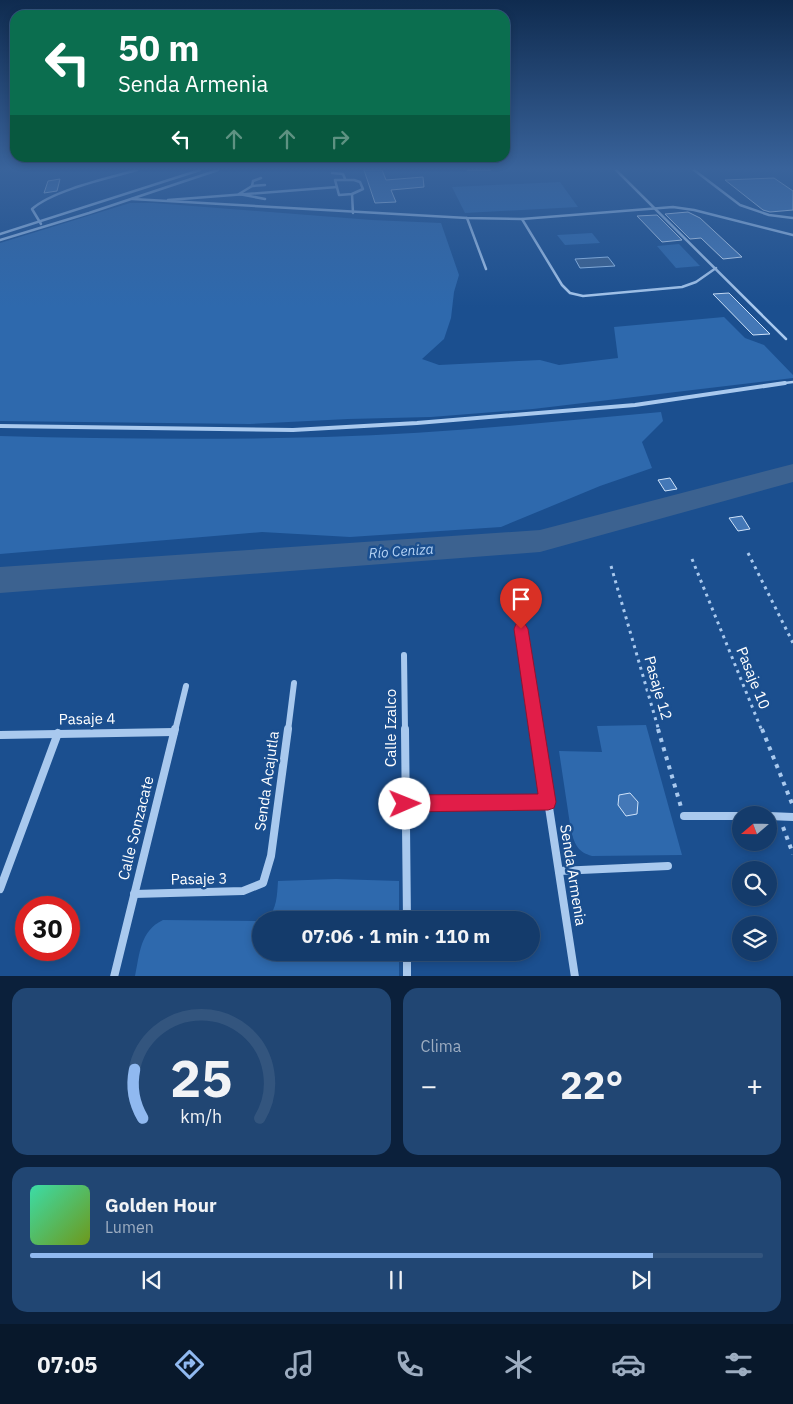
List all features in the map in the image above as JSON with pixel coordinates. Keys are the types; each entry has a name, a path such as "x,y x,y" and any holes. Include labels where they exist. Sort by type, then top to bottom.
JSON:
{"street":[{"name":"Senda Armenia","path":"521,629 576,976"},
{"name":"Calle Izalco","path":"404,655 407,911"},
{"name":"Senda Acajutla","path":"263,883 271,856 294,683"},
{"name":"Calle Sonzacate","path":"114,976 186,686"},
{"name":"Pasaje 4","path":"0,735 174,732"},
{"path":"0,888 58,733"},
{"path":"405,804 548,802"},
{"path":"684,816 732,816"},
{"path":"779,816 793,817"},
{"path":"559,870 668,866"},
{"name":"Pasaje 3","path":"134,894 244,891 263,883"},
{"path":"407,961 407,976"}],"lane":[{"path":"34,216 44,228"},
{"path":"0,234 63,216"},
{"path":"0,240 82,216"},
{"path":"420,216 522,219 564,216"},
{"path":"664,216 786,339"},
{"path":"714,216 793,235"},
{"path":"768,216 793,218"},
{"path":"467,218 486,269"},
{"path":"522,219 562,284 570,293 583,296 682,287 696,282 716,268"},
{"path":"0,426 293,430 417,424 635,405 793,382"}],"path":[{"path":"748,553 793,643"},
{"name":"Pasaje 10","path":"692,559 793,806"},
{"name":"Pasaje 12","path":"610,566 684,816"},
{"path":"779,816 793,854"}],"shaded area":[{"path":"89,216 315,216 441,223 459,275 454,292 451,318 444,339 422,359 439,365 540,360 559,365 618,358 614,327 724,317 745,338 764,345 793,375 793,378 533,409 431,417 250,424 0,421 0,243"},
{"path":"592,233 600,243 565,245 557,235"},
{"path":"679,244 700,266 676,268 657,246"},
{"path":"608,257 615,266 580,268 575,259"},
{"path":"661,412 663,421 642,442 652,468 600,486 501,527 350,537 262,532 0,554 0,436 203,439 367,435 493,427"},
{"path":"646,725 682,855 592,856 587,854 578,847 571,831 559,751 602,752 597,726"},
{"path":"336,879 399,881 399,911 272,911 277,897 278,881"},
{"path":"163,920 252,921 252,961 399,961 399,976 135,976 145,936 155,925"}],"building":[{"path":"637,216 658,216 682,240 662,242"},
{"path":"667,216 695,216 700,218 742,257 723,259 701,238 690,239"},
{"path":"729,293 770,334 753,335 713,294"},
{"path":"670,478 677,489 665,491 658,480"},
{"path":"742,516 750,529 738,531 729,518"},
{"path":"630,793 638,802 637,814 626,816 618,805 619,795"}],"waterway":[{"name":"Río Ceniza","path":"0,580 540,541 793,473"}],"route":[{"path":"405,804 548,802 521,629"}]}
